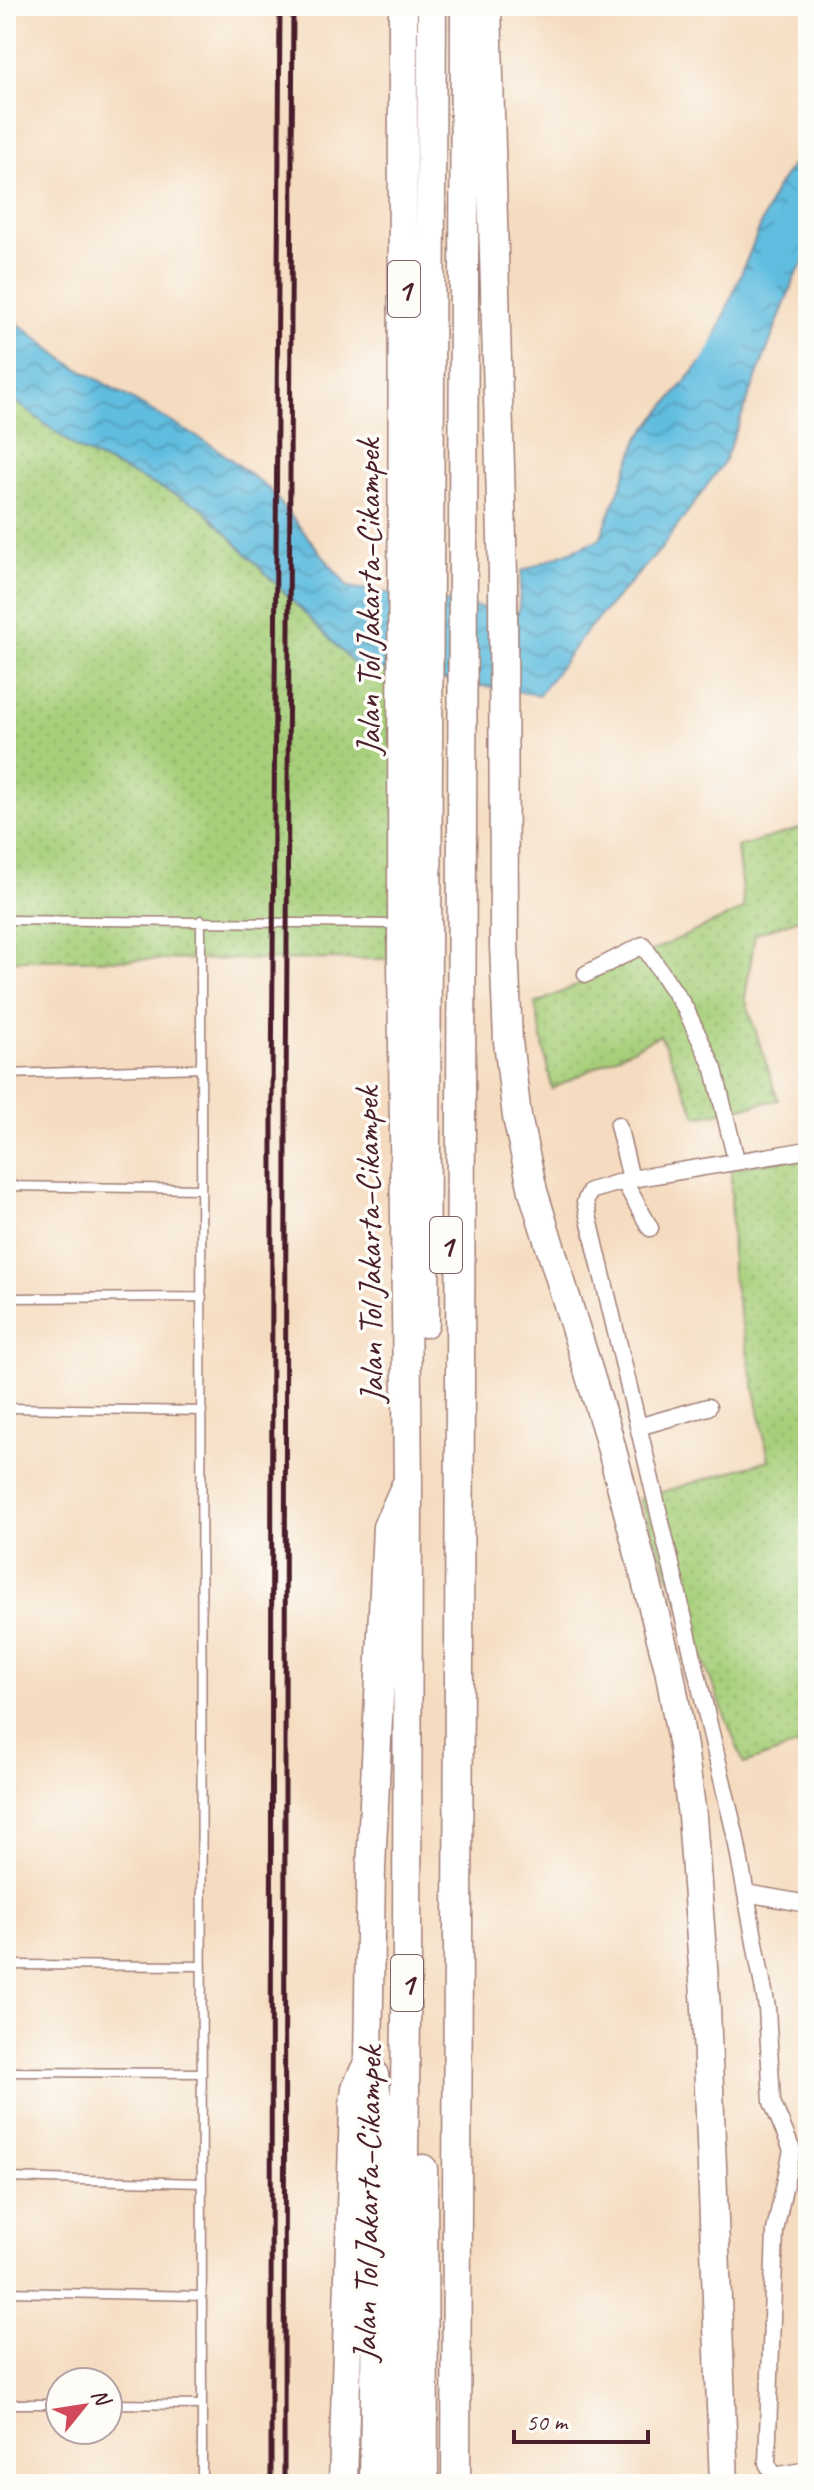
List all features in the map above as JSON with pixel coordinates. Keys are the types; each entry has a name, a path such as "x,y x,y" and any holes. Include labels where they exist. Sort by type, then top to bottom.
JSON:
{"highway":[{"name":"Jalan Tol Jakarta–Cikampek","path":"399,2484 407,1955 408,1481 402,924 405,572 403,6"},
{"name":"1","path":"424,2484 422,1909 436,130 432,6"},
{"name":"1","path":"446,2484 449,1891 444,833 449,6"},
{"name":"1","path":"456,2484 464,1006 461,565 465,6"},
{"path":"487,6 503,574 504,945 508,1041 517,1117 533,1191 607,1431 669,1669 692,1816 706,2008 724,2484"},
{"path":"343,2484 354,2105 356,2088 368,2063 371,1868 387,1527 408,1481"},
{"path":"368,2063 374,2075 378,2105 374,2484"}],"street":[{"path":"586,974 638,944 643,945 685,1008 714,1069 736,1160"},
{"path":"618,1125 628,1180 650,1228"},
{"path":"800,2476 774,2476 767,2463 775,2231 792,2150 772,2102 767,2008 735,1834 585,1202 590,1191 628,1180 808,1150"},
{"path":"638,1427 708,1407"},
{"path":"746,1893 808,1904"}],"lane":[{"path":"6,920 402,924"},
{"path":"201,920 202,2484"},
{"path":"6,1074 201,1068"},
{"path":"6,1186 201,1189"},
{"path":"6,1298 202,1297"},
{"path":"6,1408 202,1411"},
{"path":"6,1965 202,1966"},
{"path":"6,2072 202,2073"},
{"path":"6,2178 202,2183"},
{"path":"6,2292 202,2296"},
{"path":"6,2404 44,2404"},
{"path":"124,2404 202,2405"}],"green space":[{"path":"6,394 78,449 200,506 357,666 404,674 402,959 6,960"},
{"path":"808,826 808,916 755,934 745,998 778,1100 697,1117 660,1035 552,1089 535,1004 744,909 737,847"},
{"path":"805,1156 808,1167 808,1742 744,1764 639,1499 769,1460 732,1275 731,1169"}],"water":[{"path":"808,142 808,256 796,274 724,462 660,550 588,629 539,695 356,666 200,506 78,449 6,394 6,314 66,361 216,448 270,490 348,587 518,613 522,571 600,539 639,438 709,353 775,190"}],"waterway":[{"path":"707,387 808,195"}],"railway":[{"path":"271,2484 272,1097 280,6"},
{"path":"284,2484 286,1097 293,6"}]}
